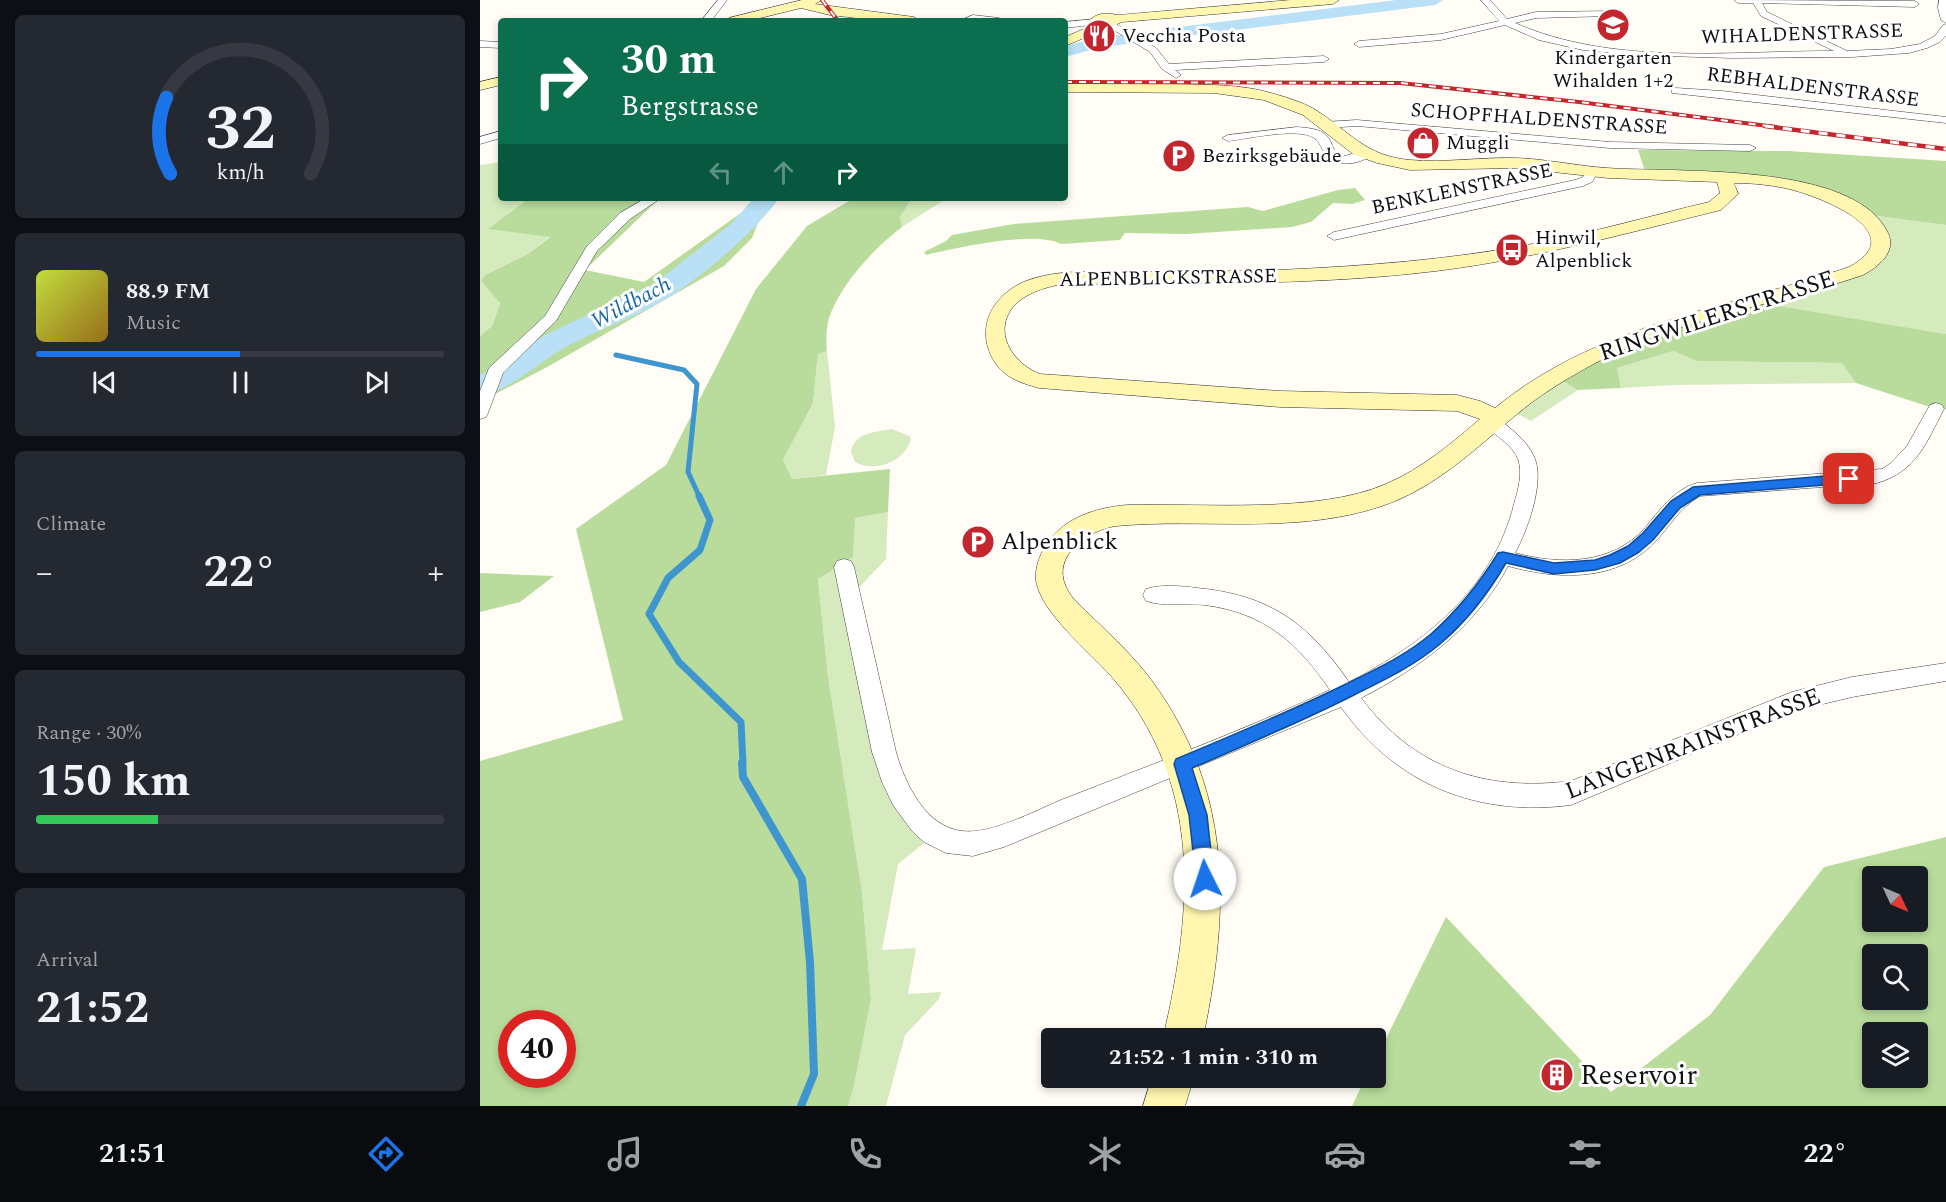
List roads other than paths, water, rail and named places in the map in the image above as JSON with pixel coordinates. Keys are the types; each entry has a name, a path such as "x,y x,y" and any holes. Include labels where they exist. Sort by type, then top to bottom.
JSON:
{"street":[{"path":"708,18 723,0"},
{"path":"760,0 782,9"},
{"path":"745,18 816,0"},
{"path":"1068,25 1102,19 1334,0"},
{"name":"WIHALDENSTRASSE","path":"1485,0 1491,9 1507,22 1559,41 1620,52 1687,56 1845,54 1892,51 1934,42 1946,27"},
{"path":"1738,0 1915,4"},
{"path":"1942,0 1946,20"},
{"path":"1757,2 1764,14 1845,54"},
{"path":"801,4 810,8 886,18"},
{"path":"1359,44 1431,38 1540,15 1611,14"},
{"path":"1102,19 1154,50 1166,67 1181,78"},
{"path":"1068,41 1096,29 1102,19"},
{"path":"1934,42 1946,45"},
{"path":"480,44 498,45"},
{"path":"1166,67 1324,59"},
{"path":"480,86 498,82"},
{"name":"RINGWILERSTRASSE","path":"1068,88 1202,88 1246,92 1295,105 1326,125 1349,145 1365,154 1391,162 1419,166 1505,162 1592,171 1724,176 1783,182 1834,198 1856,210 1872,223 1880,235 1881,249 1869,264 1856,271 1651,332 1607,348 1562,373 1494,421 1423,477 1396,492 1374,500 1292,512 1109,517 1084,525 1063,541 1054,554 1049,568 1053,591 1141,689 1164,725 1194,797 1201,833 1205,901 1196,984 1185,1028"},
{"name":"REBHALDENSTRASSE","path":"1676,91 1722,94 1946,120"},
{"name":"SCHOPFHALDENSTRASSE","path":"1326,125 1357,123 1628,146 1750,148"},
{"path":"1228,138 1305,130 1322,137 1331,156 1336,158 1350,160 1365,154"},
{"path":"480,141 498,135"},
{"name":"BENKLENSTRASSE","path":"1334,236 1579,183 1588,179 1592,171"},
{"name":"ALPENBLICKSTRASSE","path":"1494,421 1461,404 1280,399 1039,381 1018,373 1004,361 997,344 996,320 1001,309 1016,294 1044,282 1063,278 1331,274 1435,265 1522,252 1715,206 1729,194 1724,176"},
{"path":"480,413 491,383 504,361 551,318 592,249 625,216 650,201"},
{"path":"1503,557 1554,569 1595,565 1615,559 1633,549 1648,537 1676,504 1697,490 1877,477 1890,474 1902,465 1936,409"},
{"path":"844,567 889,769 912,813 935,834 963,844 990,840 1182,764 1346,693 1398,666 1434,640 1477,596 1503,557 1521,516 1529,465 1527,456 1520,445 1494,421"},
{"name":"LANGENRAINSTRASSE","path":"1153,595 1190,594 1219,598 1264,613 1300,637 1321,660 1376,734 1395,750 1420,767 1473,788 1505,795 1540,797 1572,793 1792,702 1852,687 1946,672"},
{"path":"1164,1106 1170,1088"}],"waterway":[{"name":"Wildbach","path":"1171,33 1435,0"},
{"name":"Wildbach","path":"1068,51 1096,43 1141,37"},
{"name":"Wildbach","path":"480,387 516,369 555,341 664,289 740,229 764,201"},
{"path":"616,355 684,370 697,384 688,472 700,498"},
{"path":"699,496 710,520 700,550 668,578 649,614 679,662 741,722 743,764"},
{"path":"742,763 743,777 802,879 810,962 814,1074 801,1106"}],"railway":[{"path":"822,0 836,18"},
{"path":"1068,82 1400,83 1579,102 1776,127"},
{"path":"1765,126 1946,149"}],"place":[{"name":"Kindergarten Wihalden 1+2","path":"1613,25"},
{"name":"Vecchia Posta","path":"1099,36"},
{"name":"Muggli","path":"1423,143"},
{"name":"Bezirksgebäude","path":"1179,156"},
{"name":"Hinwil, Alpenblick","path":"1512,250"},
{"name":"Alpenblick","path":"978,542"},
{"name":"Reservoir","path":"1557,1075"}]}
